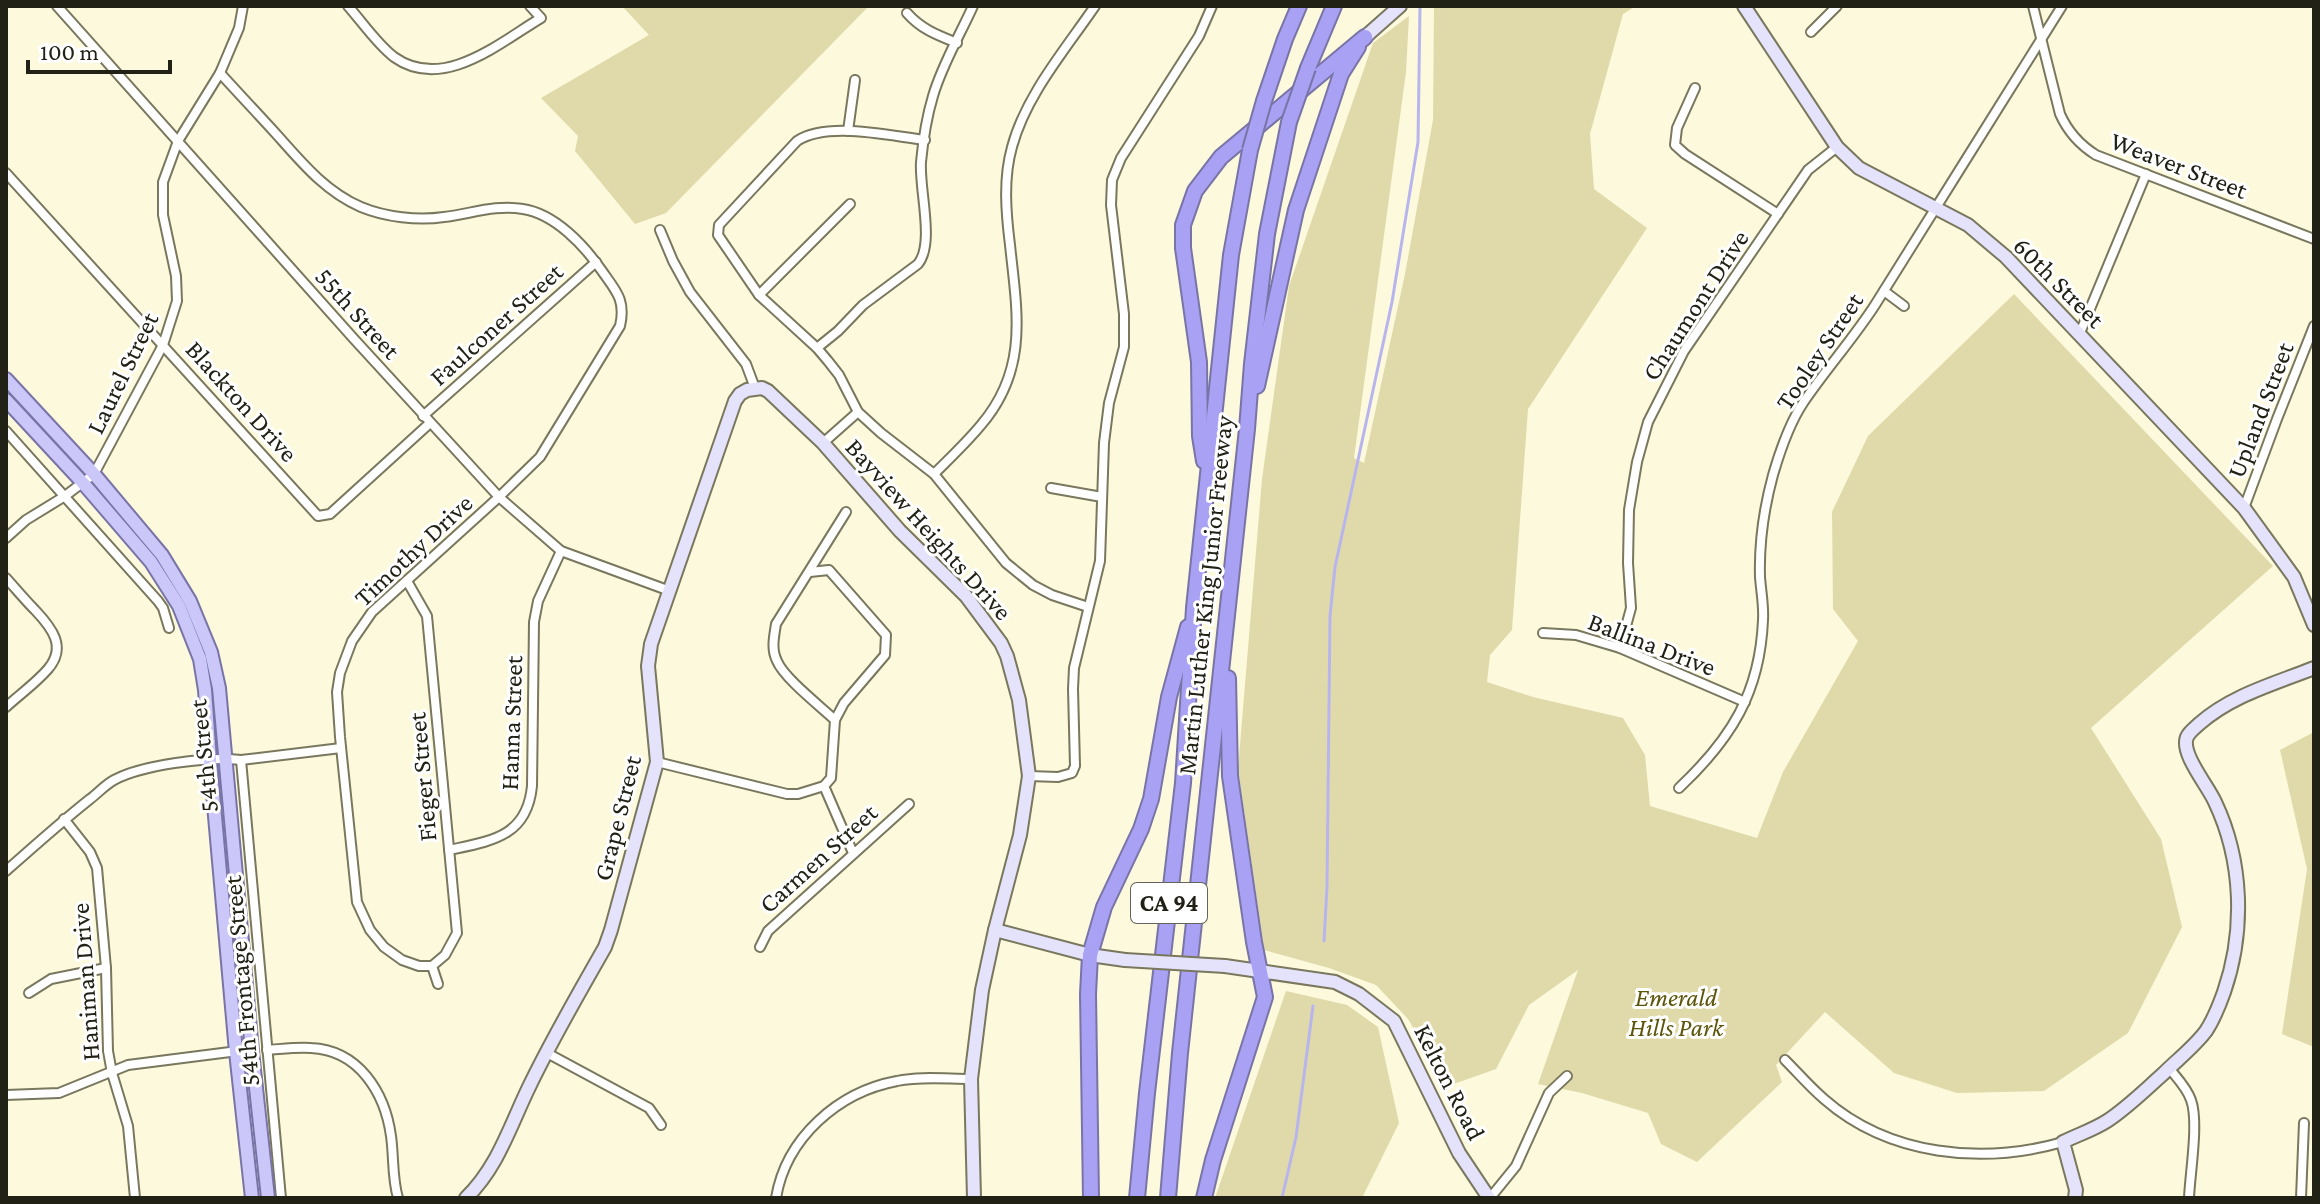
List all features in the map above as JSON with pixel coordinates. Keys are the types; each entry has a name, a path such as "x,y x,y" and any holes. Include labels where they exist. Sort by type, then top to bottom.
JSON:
{"highway":[{"name":"Martin Luther King Junior Freeway","path":"1137,1198 1183,783 1194,608 1231,255 1250,150 1285,39 1299,6"},
{"name":"Martin Luther King Junior Freeway","path":"1168,1198 1180,1053 1267,234 1289,122 1334,6"},
{"path":"1247,429 1296,210 1341,74 1365,37"},
{"path":"1207,483 1200,436 1199,362 1183,248 1183,225 1195,191 1221,157 1365,37"},
{"path":"1091,1198 1090,955 1104,907 1141,829 1151,799 1169,697 1194,608"},
{"path":"1204,1198 1213,1160 1265,997 1230,776 1227,613"}],"main road":[{"name":"54th Street","path":"6,379 94,474 162,555 190,601 211,652 219,688 227,758 268,1198"},
{"name":"54th Street","path":"6,400 151,562 179,606 200,659 252,1198"}],"street":[{"name":"55th Street","path":"57,6 426,420 499,497 561,551 670,591"},
{"name":"Laurel Street","path":"6,538 26,520 94,474 163,345 177,301 176,276 163,215 163,182 178,141 220,73 239,28 243,6"},
{"path":"348,6 387,51 402,61 427,69 446,69 464,63 541,18 530,6"},
{"path":"817,348 863,305 923,257 926,245 921,160 933,96 973,6"},
{"path":"934,474 981,425 997,403 1014,365 1018,322 1006,214 1007,169 1012,146 1028,104 1095,6"},
{"path":"1029,776 1066,776 1072,773 1075,766 1074,668 1100,561 1104,443 1109,403 1124,347 1124,314 1111,205 1112,180 1121,158 1199,36 1212,6"},
{"path":"1365,37 1400,6"},
{"name":"60th Street","path":"1744,6 1837,147 1859,168 1968,225 2006,257 2244,508 2294,577 2314,625"},
{"path":"1811,32 1837,6"},
{"path":"2023,6 2033,8"},
{"name":"Tooley Street","path":"1679,788 1708,760 1745,702 1759,657 1764,617 1760,576 1768,495 1779,457 1803,403 1884,291 2062,6"},
{"name":"Weaver Street","path":"2033,8 2065,125 2082,147 2314,239"},
{"path":"907,13 916,23 957,43"},
{"name":"Timothy Drive","path":"220,73 315,177 360,206 391,216 441,218 501,207 539,214 572,236 596,262 621,298 623,313 620,326 540,457 372,612 358,631 340,673 337,692 341,748 357,902 370,930 384,947 402,960 419,966 432,966"},
{"path":"848,131 855,80"},
{"path":"1695,88 1677,128 1675,145 1778,214"},
{"path":"925,140 848,131 818,131 807,135 797,141 719,225 718,235 759,295 817,348 839,375 858,412 934,474 1006,563 1018,575 1052,595 1088,607"},
{"name":"Chaumont Drive","path":"1620,648 1631,608 1629,510 1648,422 1684,351 1808,170 1837,147"},
{"name":"Blackton Drive","path":"6,173 318,516"},
{"path":"2080,333 2146,174"},
{"path":"759,295 850,204"},
{"name":"Bayview Heights Drive","path":"660,230 690,292 746,364 755,388 768,391 823,443 900,531 966,596 1007,656 1019,700 1029,776 1020,835 982,990 971,1079 974,1198"},
{"name":"Faulconer Street","path":"318,516 330,514 596,262"},
{"path":"1884,291 1904,306"},
{"name":"Upland Street","path":"2244,508 2314,326"},
{"name":"Grape Street","path":"466,1198 500,1152 529,1088 605,947 657,762 648,666 651,644 735,401 743,391 755,388"},
{"path":"823,443 858,412"},
{"path":"6,431 158,601 169,628"},
{"path":"1051,488 1102,497"},
{"path":"835,720 781,670 773,640 776,624 846,512"},
{"name":"Hanna Street","path":"449,850 500,837 521,819 529,803 532,786 534,622 538,601 561,551"},
{"path":"657,762 787,794 824,786 831,778 835,720 844,703 885,655 887,639 829,570 810,572"},
{"path":"6,578 50,625 57,647 48,670 6,707"},
{"name":"Fieger Street","path":"407,581 427,616 457,933 450,948 432,966"},
{"name":"Ballina Drive","path":"1543,633 1576,635 1620,648 1745,702"},
{"path":"1785,1060 1825,1100 1855,1121 1890,1138 1925,1149 1973,1155 2029,1151 2063,1142 2105,1122 2130,1104 2206,1030 2219,1007 2235,951 2237,880 2225,826 2203,778 2187,754 2186,738 2224,705 2314,668"},
{"path":"6,871 113,780 141,769 341,748"},
{"name":"54th Frontage Street","path":"241,760 281,1198"},
{"path":"824,786 853,853"},
{"name":"Carmen Street","path":"760,947 768,931 909,804"},
{"name":"Haniman Drive","path":"64,819 90,852 97,868 106,968 108,1051 128,1126 135,1198"},
{"name":"Kelton Road","path":"995,930 1090,955 1261,970 1335,982 1359,994 1394,1021 1459,1153 1490,1198"},
{"path":"432,966 438,984"},
{"path":"29,993 51,979 106,968"},
{"path":"267,1050 320,1049 349,1060 366,1074 385,1108 398,1198"},
{"path":"6,1098 59,1093 128,1065 230,1052"},
{"path":"547,1053 649,1108 661,1125"},
{"path":"2169,1068 2192,1101 2194,1116 2189,1198"},
{"path":"1490,1198 1516,1166 1549,1093 1567,1076"},
{"path":"776,1198 793,1152 821,1116 848,1098 899,1080 971,1079"},
{"path":"2301,1198 2304,1123"},
{"path":"2063,1142 2076,1190 2075,1198"}],"green space":[{"path":"622,6 869,6 666,213 635,224 575,151 578,136 541,98 649,35"},
{"name":"Emerald Hills Park","path":"1434,6 1636,6 1623,14 1590,134 1594,189 1647,228 1528,409 1512,630 1490,655 1487,682 1533,697 1623,718 1645,755 1650,806 1757,838 1783,772 1858,641 1833,609 1832,512 1868,436 2014,294 2273,566 2091,728 2161,839 2182,927 2128,1033 2044,1091 1957,1093 1894,1073 1825,1012 1776,1065 1782,1082 1697,1162 1661,1144 1648,1113 1582,1093 1538,1084 1578,970 1529,1005 1496,1069 1448,1086 1408,1019 1376,985 1264,950 1238,769 1262,479 1289,286 1373,43 1409,16 1406,72 1354,458 1364,463 1405,274 1433,120"},
{"path":"2314,732 2314,1047 2282,1034 2307,869 2280,750"},
{"path":"1286,991 1347,1005 1378,1027 1399,1123 1362,1198 1215,1198"}],"waterway":[{"path":"1324,941 1330,616 1335,567 1392,302 1418,142 1420,6"},
{"path":"1282,1198 1296,1137 1313,1006"}]}
